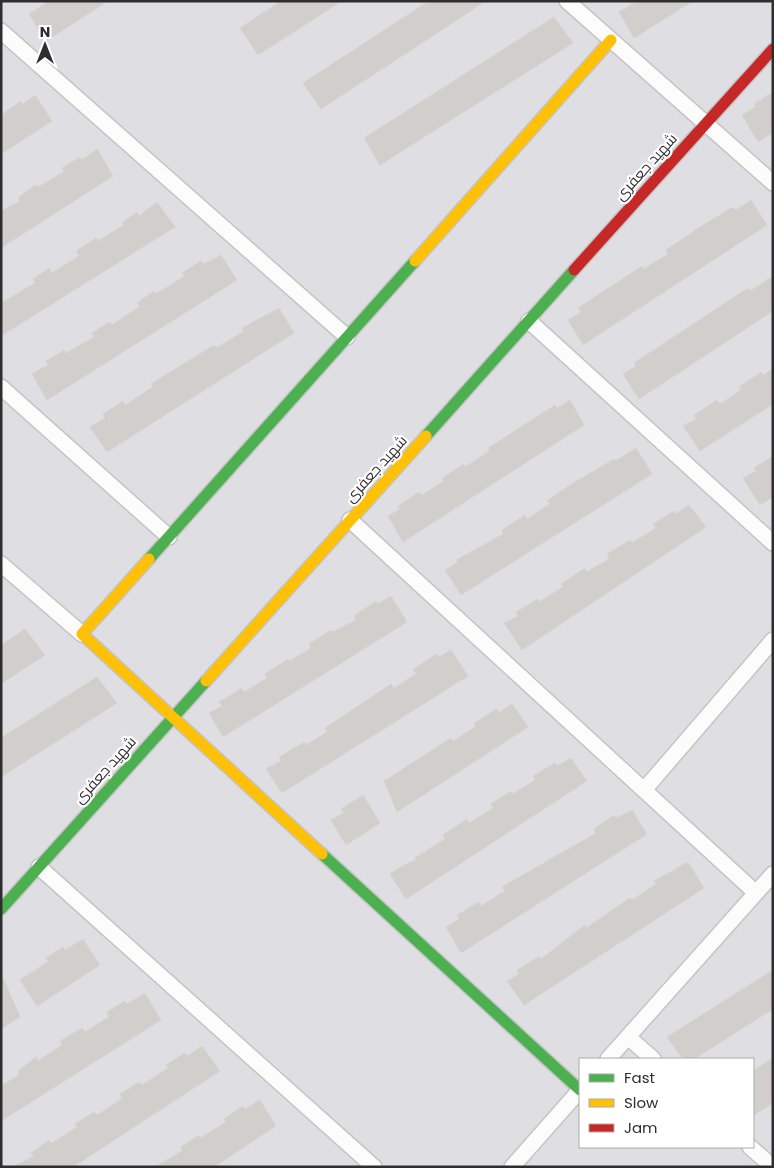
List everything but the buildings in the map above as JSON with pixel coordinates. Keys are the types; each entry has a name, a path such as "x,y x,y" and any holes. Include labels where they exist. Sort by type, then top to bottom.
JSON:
{"street":[{"path":"567,1 773,182"},
{"path":"1,31 347,336"},
{"path":"82,634 612,40"},
{"name":"شهید جعفری","path":"1,909 773,49"},
{"path":"529,321 773,543"},
{"path":"1,386 169,536"},
{"path":"350,520 756,893"},
{"path":"1,564 82,634 579,1089"},
{"path":"644,790 773,640"},
{"path":"39,867 374,1167"},
{"path":"609,1058 773,874"},
{"path":"628,1037 652,1058"},
{"path":"512,1167 579,1091"},
{"path":"751,1148 773,1167"}],"shaded area":[{"path":"1,1 773,1 773,1167 1,1167"}],"traffic: fast":[{"path":"149,559 415,261"},
{"path":"426,436 574,270"},
{"path":"1,909 206,681"},
{"path":"322,854 579,1089"}],"traffic: slow":[{"path":"415,261 611,40"},
{"path":"206,681 426,436"},
{"path":"149,559 82,634 322,854"}],"traffic: jam":[{"path":"574,270 773,49"}]}
